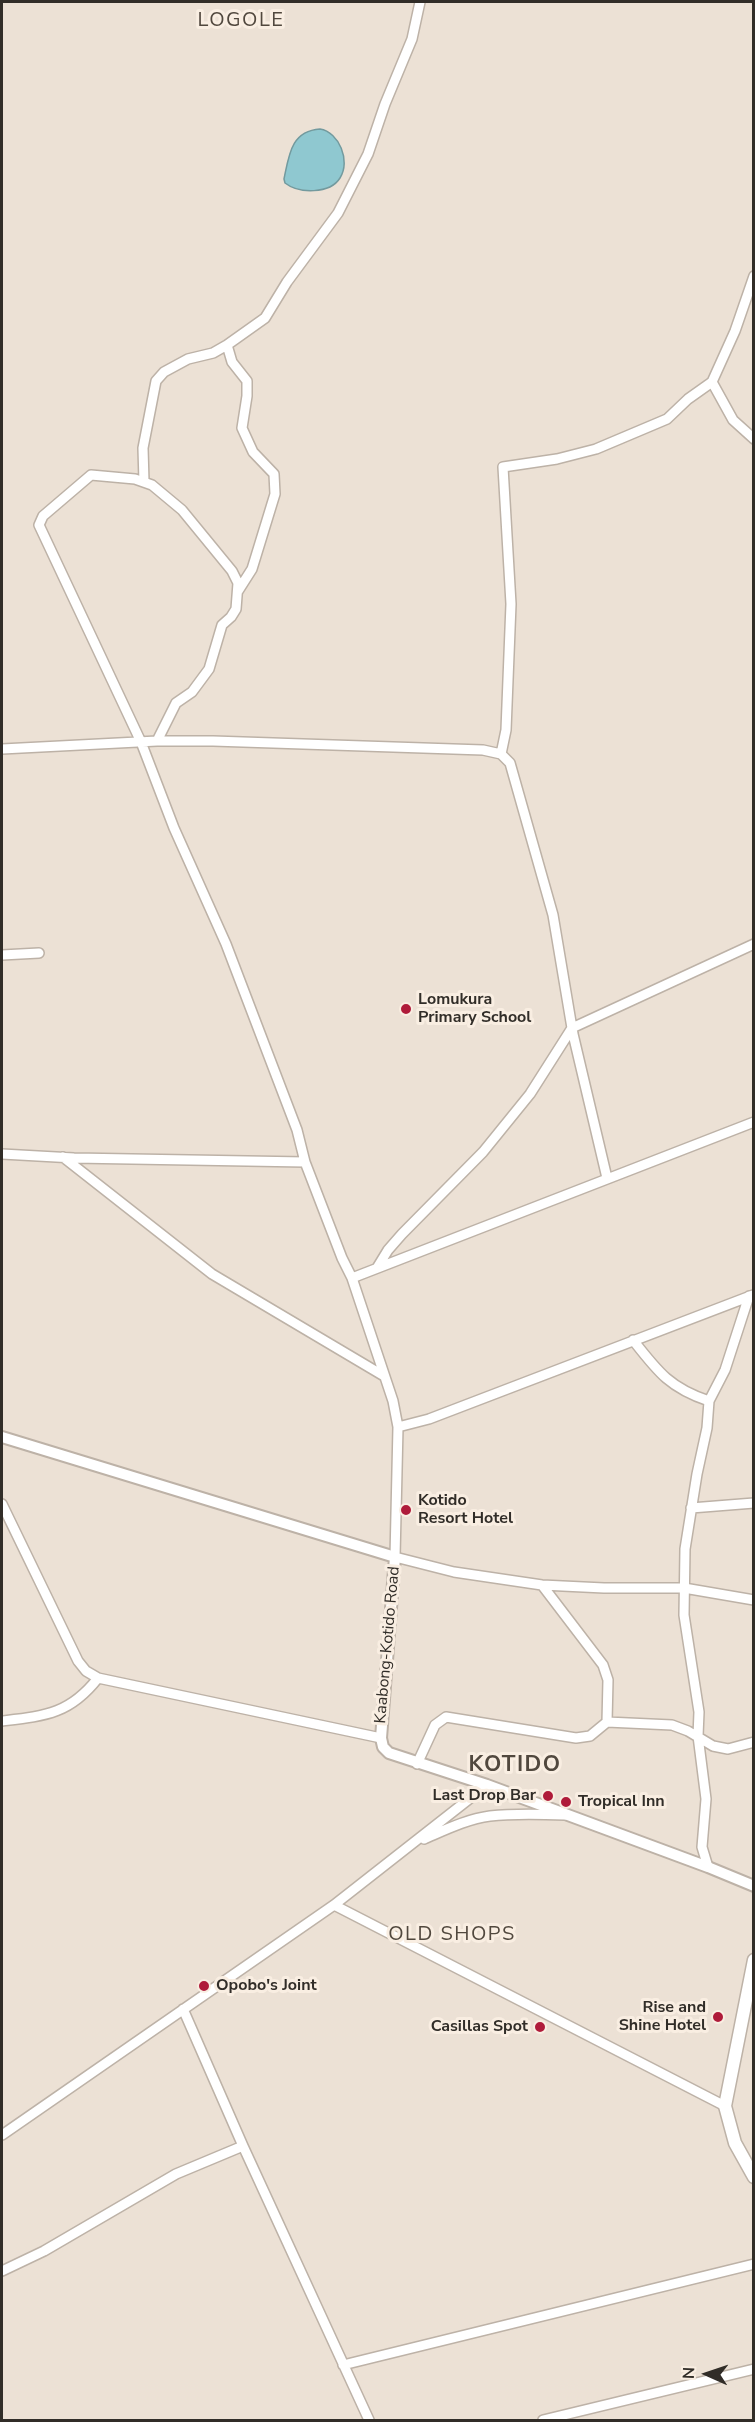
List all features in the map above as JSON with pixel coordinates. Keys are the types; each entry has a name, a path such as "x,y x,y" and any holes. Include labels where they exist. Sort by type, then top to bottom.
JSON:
{"main road":[{"path":"753,1960 725,2106 735,2143 753,2177"}],"street":[{"path":"144,482 143,448 156,381 164,372 188,359 213,353 227,345 265,318 287,282 338,213 368,154 385,104 412,39 420,2"},
{"path":"501,754 506,730 511,614 503,467 557,459 596,449 667,419 688,399 712,382 735,331 753,276"},
{"path":"227,345 232,362 247,381 242,428 253,452 274,474 275,485 275,494 252,569 238,591"},
{"path":"712,382 733,420 753,439"},
{"path":"157,741 176,704 192,692 209,669 222,625 236,609 238,583 232,571 182,510 152,485 110,475 87,477 43,516 39,525 141,742 170,818 258,1023 297,1130 305,1162 352,1278 393,1401 398,1427 395,1557 454,1572 542,1585 684,1588 753,1600"},
{"path":"2,748 157,741 441,748 483,750 501,754 510,763 553,915 572,1028 607,1178"},
{"path":"377,1268 388,1250 402,1234 483,1152 531,1094 572,1028 753,944"},
{"path":"2,955 39,953"},
{"path":"352,1278 753,1122"},
{"path":"2,1154 305,1162"},
{"path":"63,1157 212,1274 384,1376"},
{"path":"398,1427 429,1419 751,1295"},
{"path":"708,1867 702,1847 706,1799 698,1736 699,1712 684,1615 685,1549 707,1428 709,1401 725,1370 751,1295"},
{"path":"633,1340 670,1383 680,1390 709,1401"},
{"name":"Kaabong-Kotido Road","path":"2,1437 395,1557 381,1738 383,1747 389,1753 487,1785 753,1886"},
{"path":"691,1508 753,1503"},
{"path":"2,1504 78,1661 86,1671 98,1678 381,1738"},
{"path":"542,1585 603,1665 608,1680 607,1722"},
{"path":"2,1721 33,1717 63,1709 84,1696 98,1678"},
{"path":"417,1764 435,1725 446,1717 576,1738 590,1736 607,1722 672,1725 698,1736 712,1746 728,1749 753,1742"},
{"path":"2,2135 334,1905 487,1785"},
{"path":"413,1843 460,1824 489,1816 526,1814 568,1816"},
{"path":"334,1905 725,2106"},
{"path":"183,2009 369,2421"},
{"path":"2,2271 44,2251 176,2174 243,2146"},
{"path":"343,2365 753,2264"},
{"path":"543,2421 753,2369"}],"water":[{"path":"320,129 333,136 341,148 344,164 340,178 322,190 291,187 285,183 284,179 293,146 303,134"}],"place":[{"name":"Lomukura Primary School","path":"406,1009"},
{"name":"Kotido Resort Hotel","path":"406,1510"},
{"name":"Last Drop Bar","path":"548,1796"},
{"name":"Tropical Inn","path":"566,1802"},
{"name":"Opobo's Joint","path":"204,1986"},
{"name":"Rise and Shine Hotel","path":"718,2017"},
{"name":"Casillas Spot","path":"540,2027"}],"district":[{"name":"LOGOLE","path":"241,21"},
{"name":"KOTIDO","path":"515,1766"},
{"name":"OLD SHOPS","path":"452,1935"}]}
